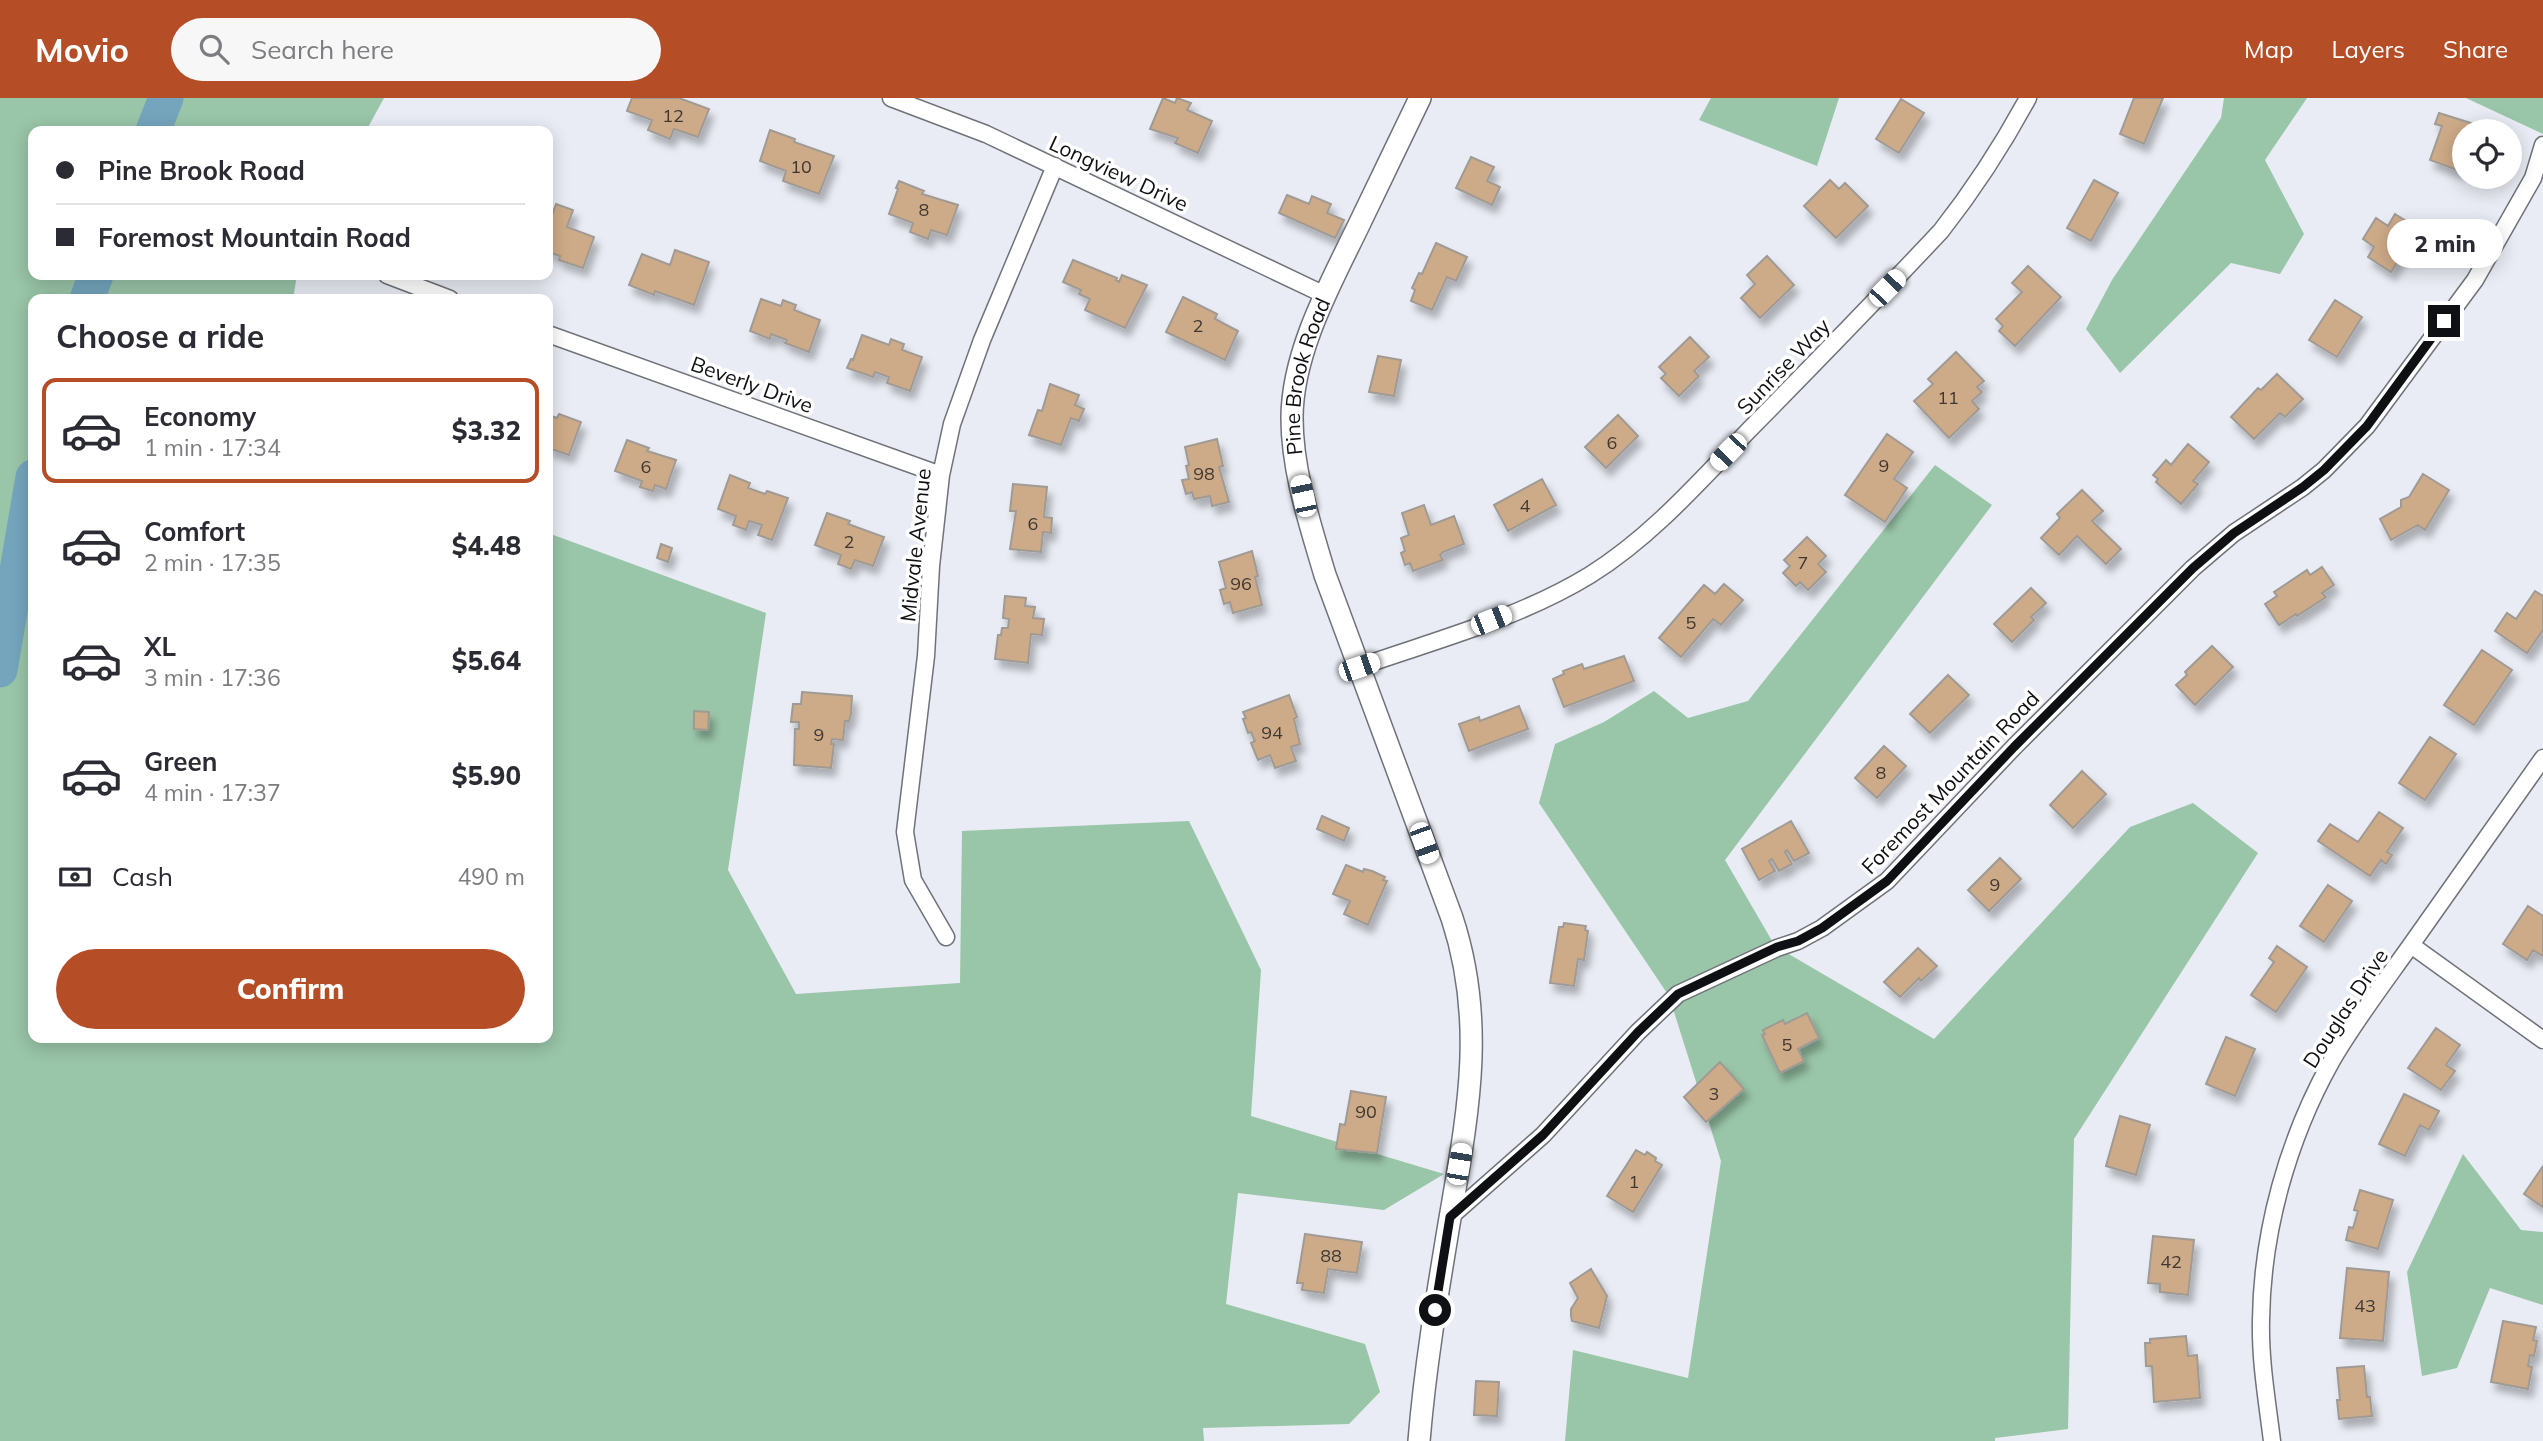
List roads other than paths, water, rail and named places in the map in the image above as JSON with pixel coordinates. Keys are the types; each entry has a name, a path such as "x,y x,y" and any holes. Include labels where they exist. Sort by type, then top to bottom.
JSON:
{"street":[{"name":"Longview Drive","path":"891,98 977,130 1325,295"},
{"name":"Pine Brook Road","path":"1419,1441 1424,1379 1468,1111 1473,1057 1468,976 1452,918 1325,575 1309,523 1293,443 1292,416 1295,390 1309,337 1325,295 1420,98"},
{"name":"Sunrise Way","path":"1359,667 1531,604 1588,576 1622,554 1719,461 1941,231 1989,166 2028,98"},
{"name":"Foremost Mountain Road","path":"1450,1217 1543,1135 1638,1032 1678,994 1777,947 1798,941 1822,928 1887,881 2023,737 2193,568 2234,533 2324,470 2367,426 2475,279 2533,178 2543,145"},
{"name":"Midvale Avenue","path":"946,937 913,880 905,832 926,656 931,563 941,475 952,424 982,340 1055,166"},
{"path":"400,280 437,294"},
{"name":"Beverly Drive","path":"553,336 941,475"},
{"name":"Douglas Drive","path":"2272,1441 2262,1369 2260,1320 2264,1274 2271,1229 2287,1166 2305,1115 2333,1058 2543,758"},
{"path":"2411,946 2543,1040"}],"waterway":[{"path":"155,126 166,98"},
{"path":"89,294 94,280"},
{"path":"0,670 28,506"}]}
